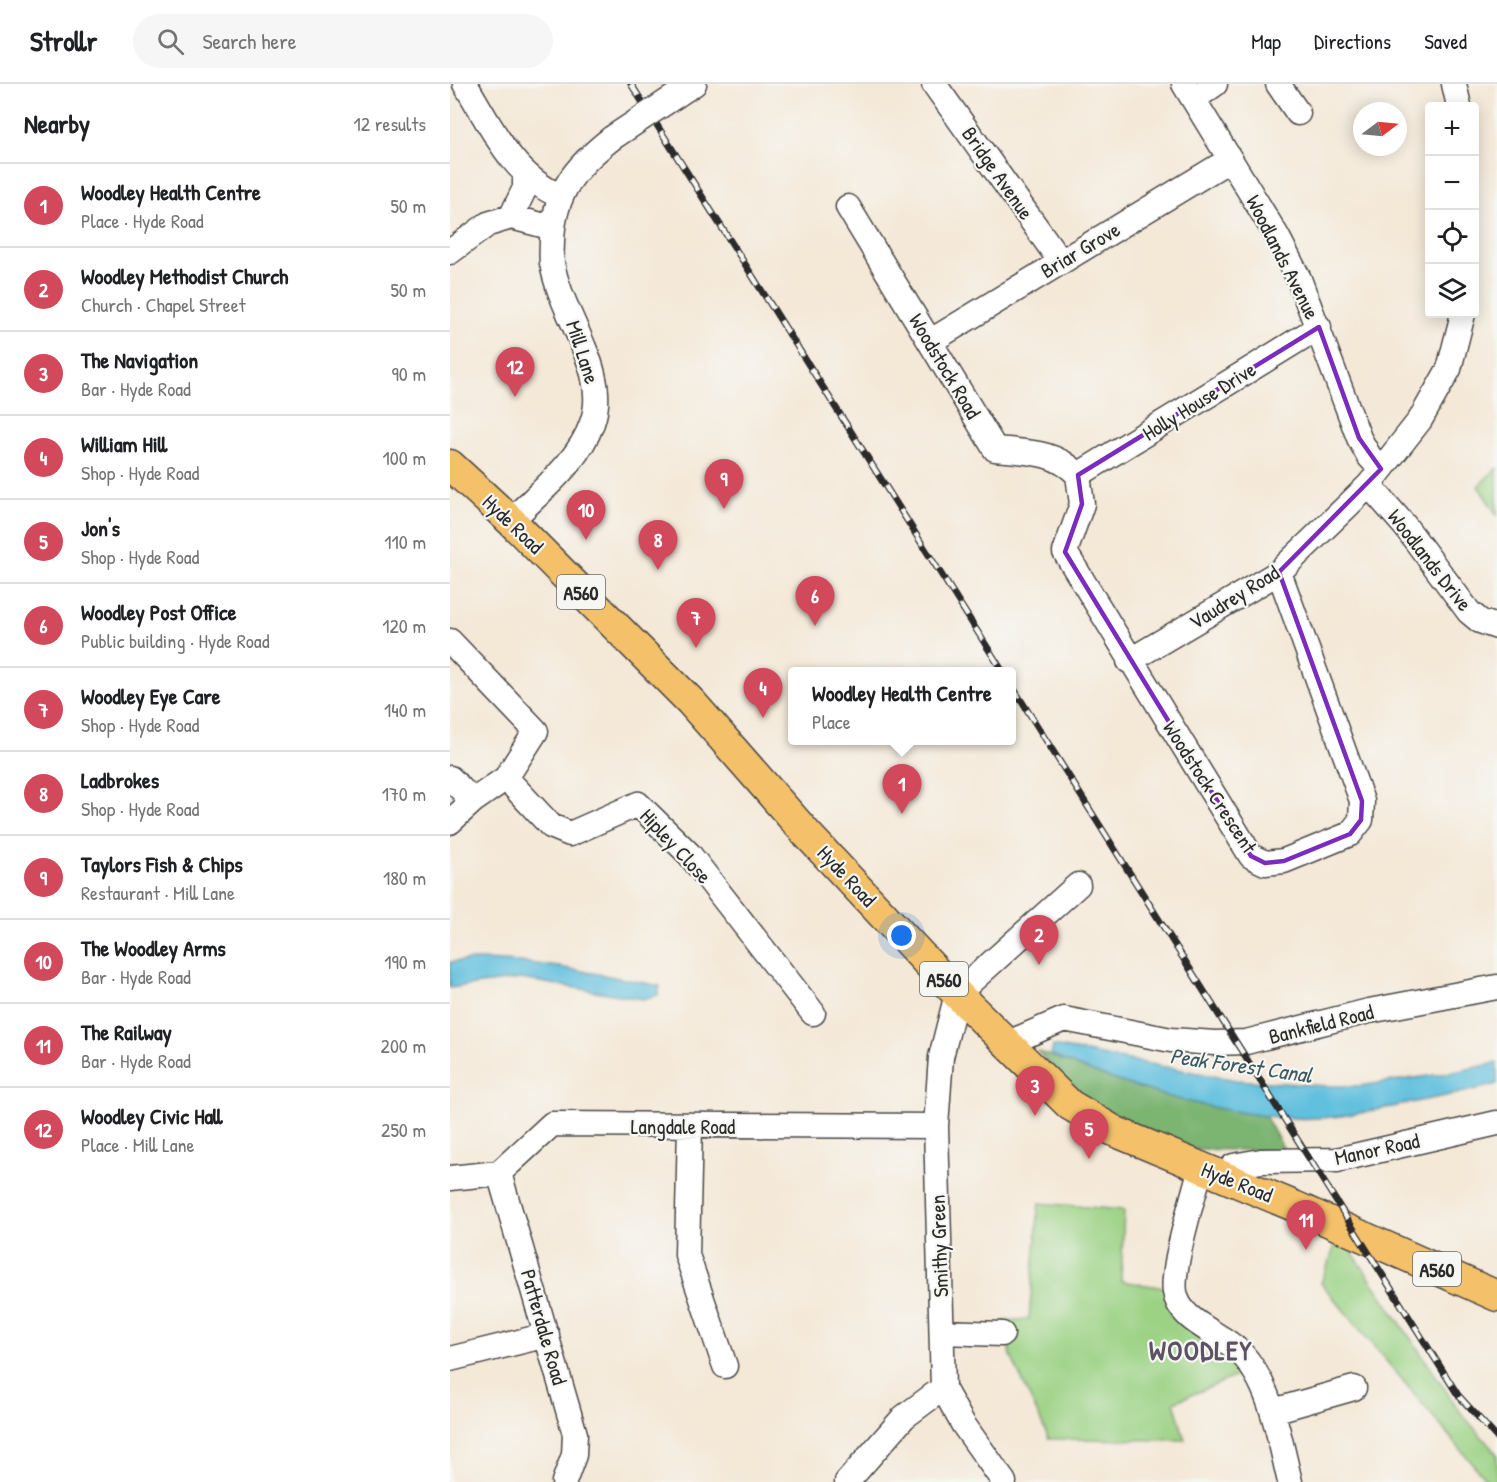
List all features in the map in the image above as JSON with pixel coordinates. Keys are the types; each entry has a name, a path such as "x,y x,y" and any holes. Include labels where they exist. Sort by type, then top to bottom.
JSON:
{"main road":[{"name":"Hyde Road","path":"450,465 511,520 691,702 806,833 957,994 1070,1106 1114,1131 1497,1296"}],"street":[{"path":"465,84 513,162 543,189 560,196"},
{"name":"Bridge Avenue","path":"934,84 1061,262"},
{"path":"1189,92 1215,84"},
{"path":"1278,84 1298,113"},
{"path":"1454,84 1458,102"},
{"name":"Mill Lane","path":"511,520 580,449 593,422 597,395 592,366 559,290 551,261 553,228 560,196 577,169 612,138 685,90"},
{"name":"Woodlands Avenue","path":"1189,92 1277,236 1319,327 1375,477"},
{"name":"Briar Grove","path":"931,341 1229,160"},
{"path":"511,217 525,188 525,175"},
{"name":"Woodstock Road","path":"848,207 995,449 1041,453 1068,464 1078,475"},
{"path":"450,252 488,224 511,217 553,228"},
{"name":"Vaudrey Road","path":"1129,661 1279,572 1375,477 1420,420 1449,369 1462,318"},
{"name":"Holly House Drive","path":"1078,475 1319,327"},
{"name":"Woodstock Crescent","path":"1078,475 1082,504 1065,552 1129,661 1251,856 1265,863 1284,861 1350,834 1361,820 1362,801 1279,572"},
{"name":"Woodlands Drive","path":"1375,477 1405,526 1464,606 1480,621 1497,627"},
{"path":"450,641 536,731 506,778 473,801 450,822"},
{"path":"450,778 473,801"},
{"name":"Hipley Close","path":"506,778 551,826 570,834 638,804 689,854 813,1013"},
{"path":"957,994 1078,885"},
{"name":"Bankfield Road","path":"1006,1044 1064,1019 1171,1040 1215,1043 1246,1042 1369,1011 1497,987"},
{"name":"Smithy Green","path":"957,994 941,1057 936,1126 944,1388 963,1424 1004,1482"},
{"name":"Manor Road","path":"1213,1172 1252,1162 1337,1160 1497,1123"},
{"name":"Langdale Road","path":"499,1173 552,1124 936,1126"},
{"path":"690,1126 687,1255 725,1366"},
{"path":"1213,1172 1181,1249 1174,1291 1181,1309 1240,1352 1259,1381 1273,1411 1290,1482"},
{"path":"450,1178 499,1173"},
{"name":"Patterdale Road","path":"499,1173 575,1434 574,1455 564,1482"},
{"path":"942,1332 1002,1334"},
{"path":"450,1359 547,1335"},
{"path":"848,1482 903,1417 944,1388"},
{"path":"1273,1411 1354,1388"}],"highlighted area":[{"path":"1319,327 1359,438 1381,469 1279,572 1362,801 1361,820 1350,834 1284,861 1265,863 1251,856 1065,552 1082,504 1078,475"}],"green space":[{"path":"1497,468 1497,515 1478,486"},
{"path":"1037,1051 1128,1084 1206,1104 1264,1114 1285,1151 1193,1149 1084,1102"},
{"path":"1039,1203 1124,1210 1121,1281 1172,1289 1249,1371 1174,1402 1185,1440 1049,1439 1011,1356 1004,1321 1029,1319"},
{"path":"1336,1243 1348,1246 1461,1413 1497,1454 1497,1482 1488,1482 1321,1283"}],"water":[{"path":"474,960 544,965 660,986 658,995 643,999 521,979 450,988 450,962"},
{"path":"1053,1046 1236,1080 1328,1086 1359,1086 1449,1073 1497,1063 1497,1084 1358,1114 1324,1118 1289,1118 1198,1104 1137,1087 1051,1055"}],"railway":[{"path":"631,84 1000,667"},
{"path":"1016,692 1458,1395 1497,1438"}],"place":[{"name":"Woodley Civic Hall","path":"515,397"},
{"name":"Taylors Fish & Chips","path":"724,509"},
{"name":"The Woodley Arms","path":"586,540"},
{"name":"Ladbrokes","path":"658,570"},
{"name":"Woodley Post Office","path":"815,626"},
{"name":"Woodley Eye Care","path":"696,648"},
{"name":"William Hill","path":"763,718"},
{"name":"Woodley Health Centre","path":"902,814"},
{"name":"Woodley Methodist Church","path":"1039,965"},
{"name":"The Navigation","path":"1035,1116"},
{"name":"Jon's","path":"1089,1159"},
{"name":"The Railway","path":"1306,1250"}],"district":[{"name":"WOODLEY","path":"1201,1350"}],"water label":[{"name":"Peak Forest Canal","path":"1241,1065"}]}
